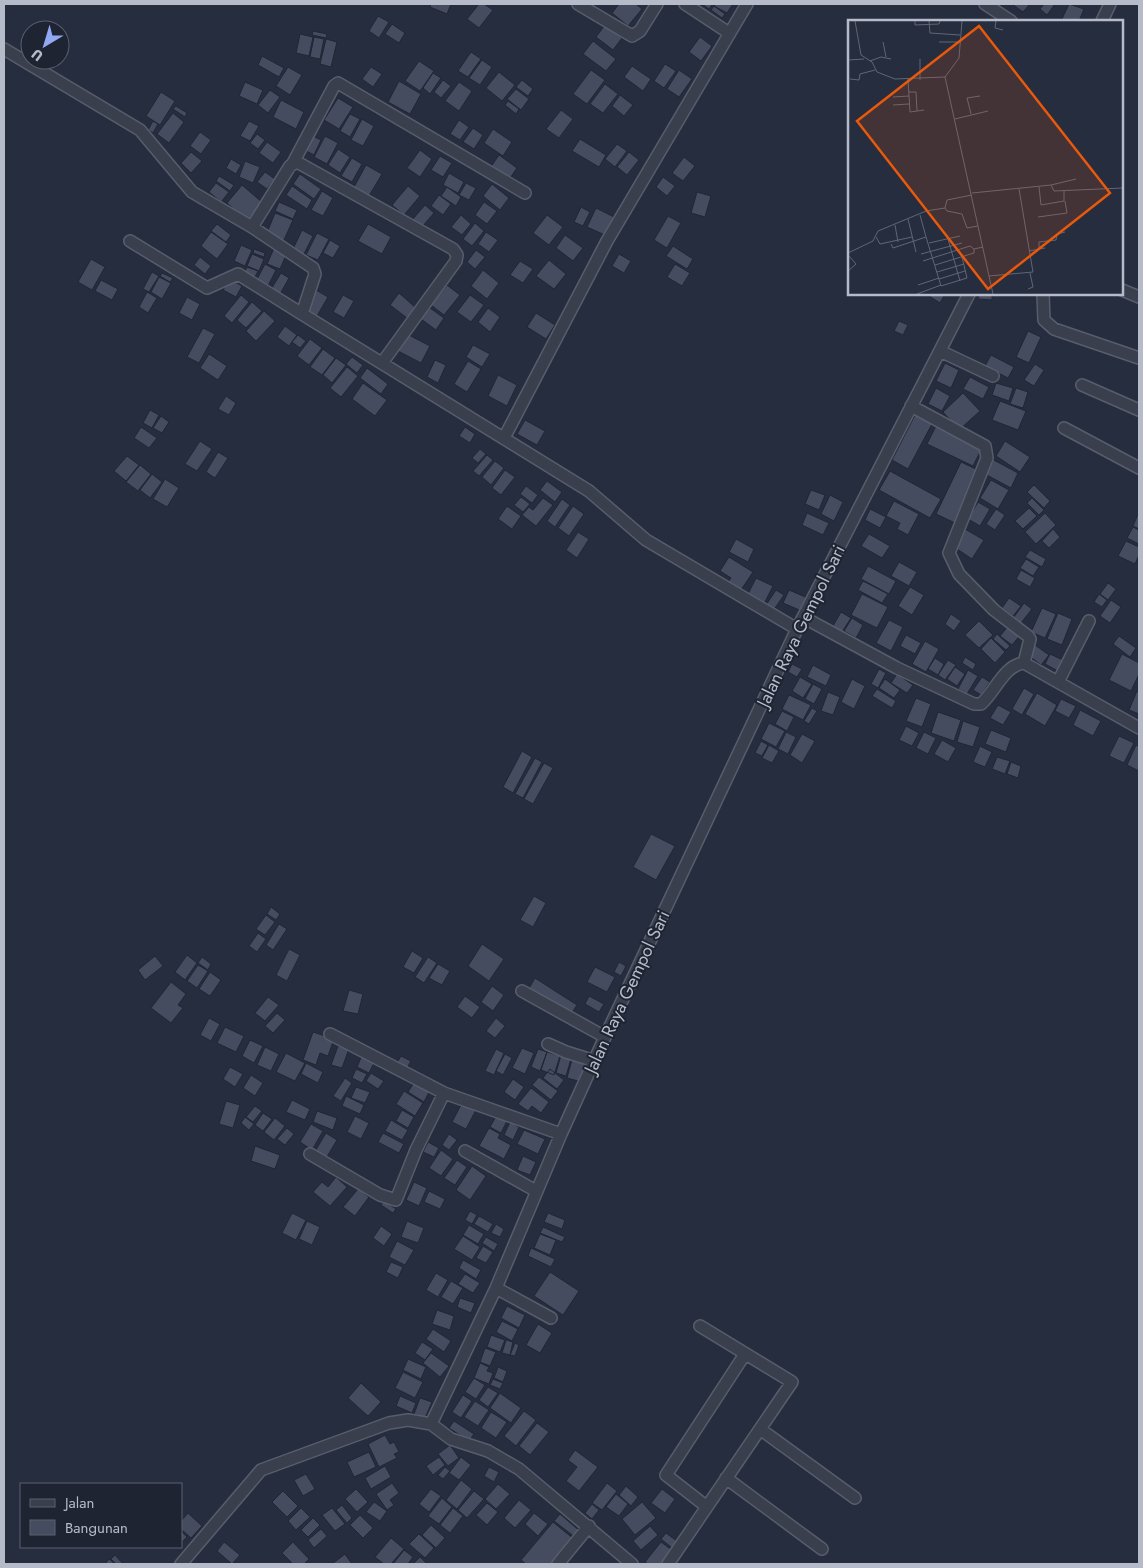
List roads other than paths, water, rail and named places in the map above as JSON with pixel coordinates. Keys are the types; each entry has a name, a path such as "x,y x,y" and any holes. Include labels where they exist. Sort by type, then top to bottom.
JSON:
{"street":[{"path":"578,4 632,36 640,31 657,4"},
{"path":"685,4 729,32"},
{"path":"504,438 607,242 747,4"},
{"path":"985,4 1009,20"},
{"path":"1102,20 1110,4"},
{"path":"4,49 140,130 192,192 252,227 313,268 315,274 302,314"},
{"path":"252,227 293,163 334,86 338,84 525,193"},
{"path":"293,163 301,164 453,249 457,255 456,262 382,363"},
{"path":"130,241 207,288 238,274 589,491 646,540 797,629"},
{"path":"1123,290 1139,297"},
{"name":"Jalan Raya Gempol Sari","path":"431,1424 496,1288 536,1191 605,1037 797,629 968,295"},
{"path":"1044,295 1044,320 1054,329 1139,358"},
{"path":"940,351 993,376"},
{"path":"1082,385 1139,410"},
{"path":"911,406 985,446 987,458 949,553 959,574 994,610 1028,636 1030,639 1024,663"},
{"path":"1064,428 1139,468"},
{"path":"804,617 898,668 974,704 981,704 1012,666 1024,663 1139,728"},
{"path":"1058,682 1089,621"},
{"path":"522,991 605,1037"},
{"path":"330,1034 444,1093 561,1134"},
{"path":"548,1044 594,1061"},
{"path":"310,1154 380,1195 396,1200 416,1150 444,1093"},
{"path":"465,1151 536,1191"},
{"path":"496,1288 551,1318"},
{"path":"668,1564 792,1382 700,1326"},
{"path":"707,1507 666,1475 745,1354"},
{"path":"181,1564 261,1470 389,1423 408,1420 431,1424 451,1439 488,1452 519,1469 632,1564"},
{"path":"760,1429 855,1498"},
{"path":"726,1478 822,1549"},
{"path":"558,1564 589,1526"}]}
